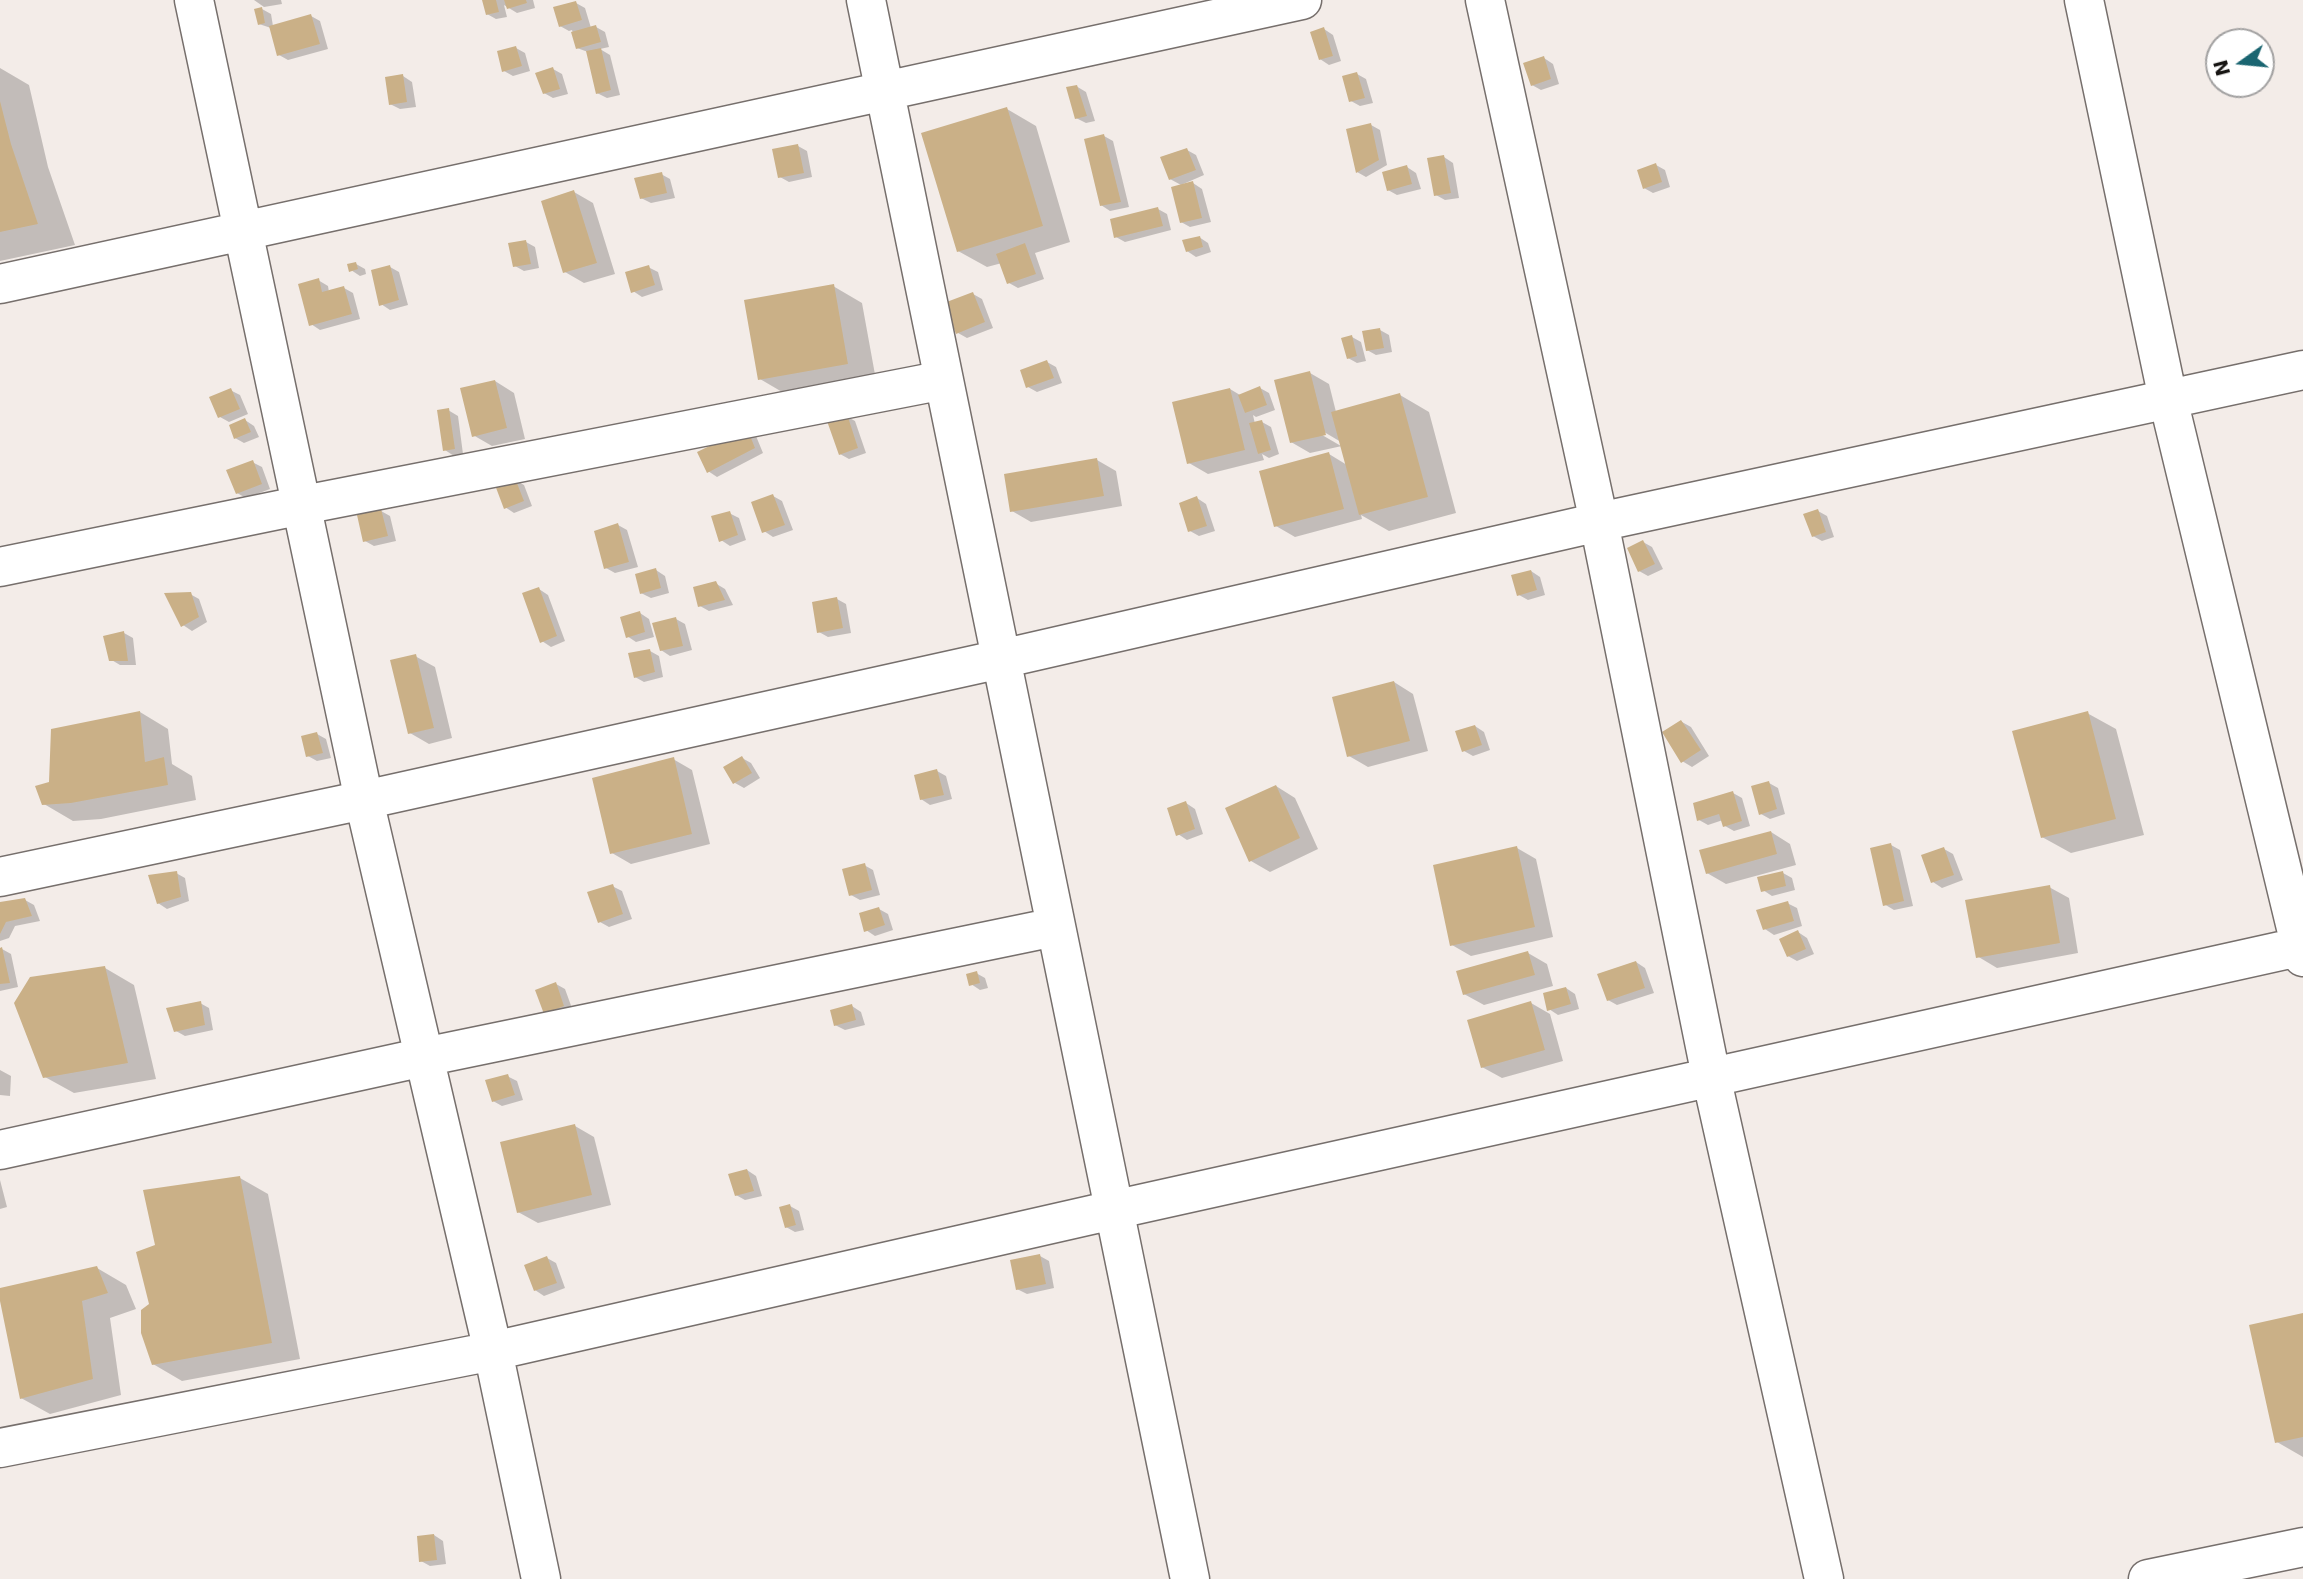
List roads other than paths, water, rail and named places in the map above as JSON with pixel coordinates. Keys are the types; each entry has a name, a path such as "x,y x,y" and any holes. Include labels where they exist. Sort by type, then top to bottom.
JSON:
{"street":[{"path":"194,0 364,800 493,1351 541,1579"},
{"path":"866,0 1190,1579"},
{"path":"0,284 1302,0"},
{"path":"1485,0 1599,522 1711,1076 1824,1579"},
{"path":"0,1448 493,1351 1711,1076 2302,949 2168,399 2084,0"},
{"path":"0,877 364,800 1000,659 1599,522 2303,370"},
{"path":"0,568 303,505 944,380"},
{"path":"0,1150 424,1057 1055,927"},
{"path":"2148,1579 2203,1574 2303,1547"}]}
